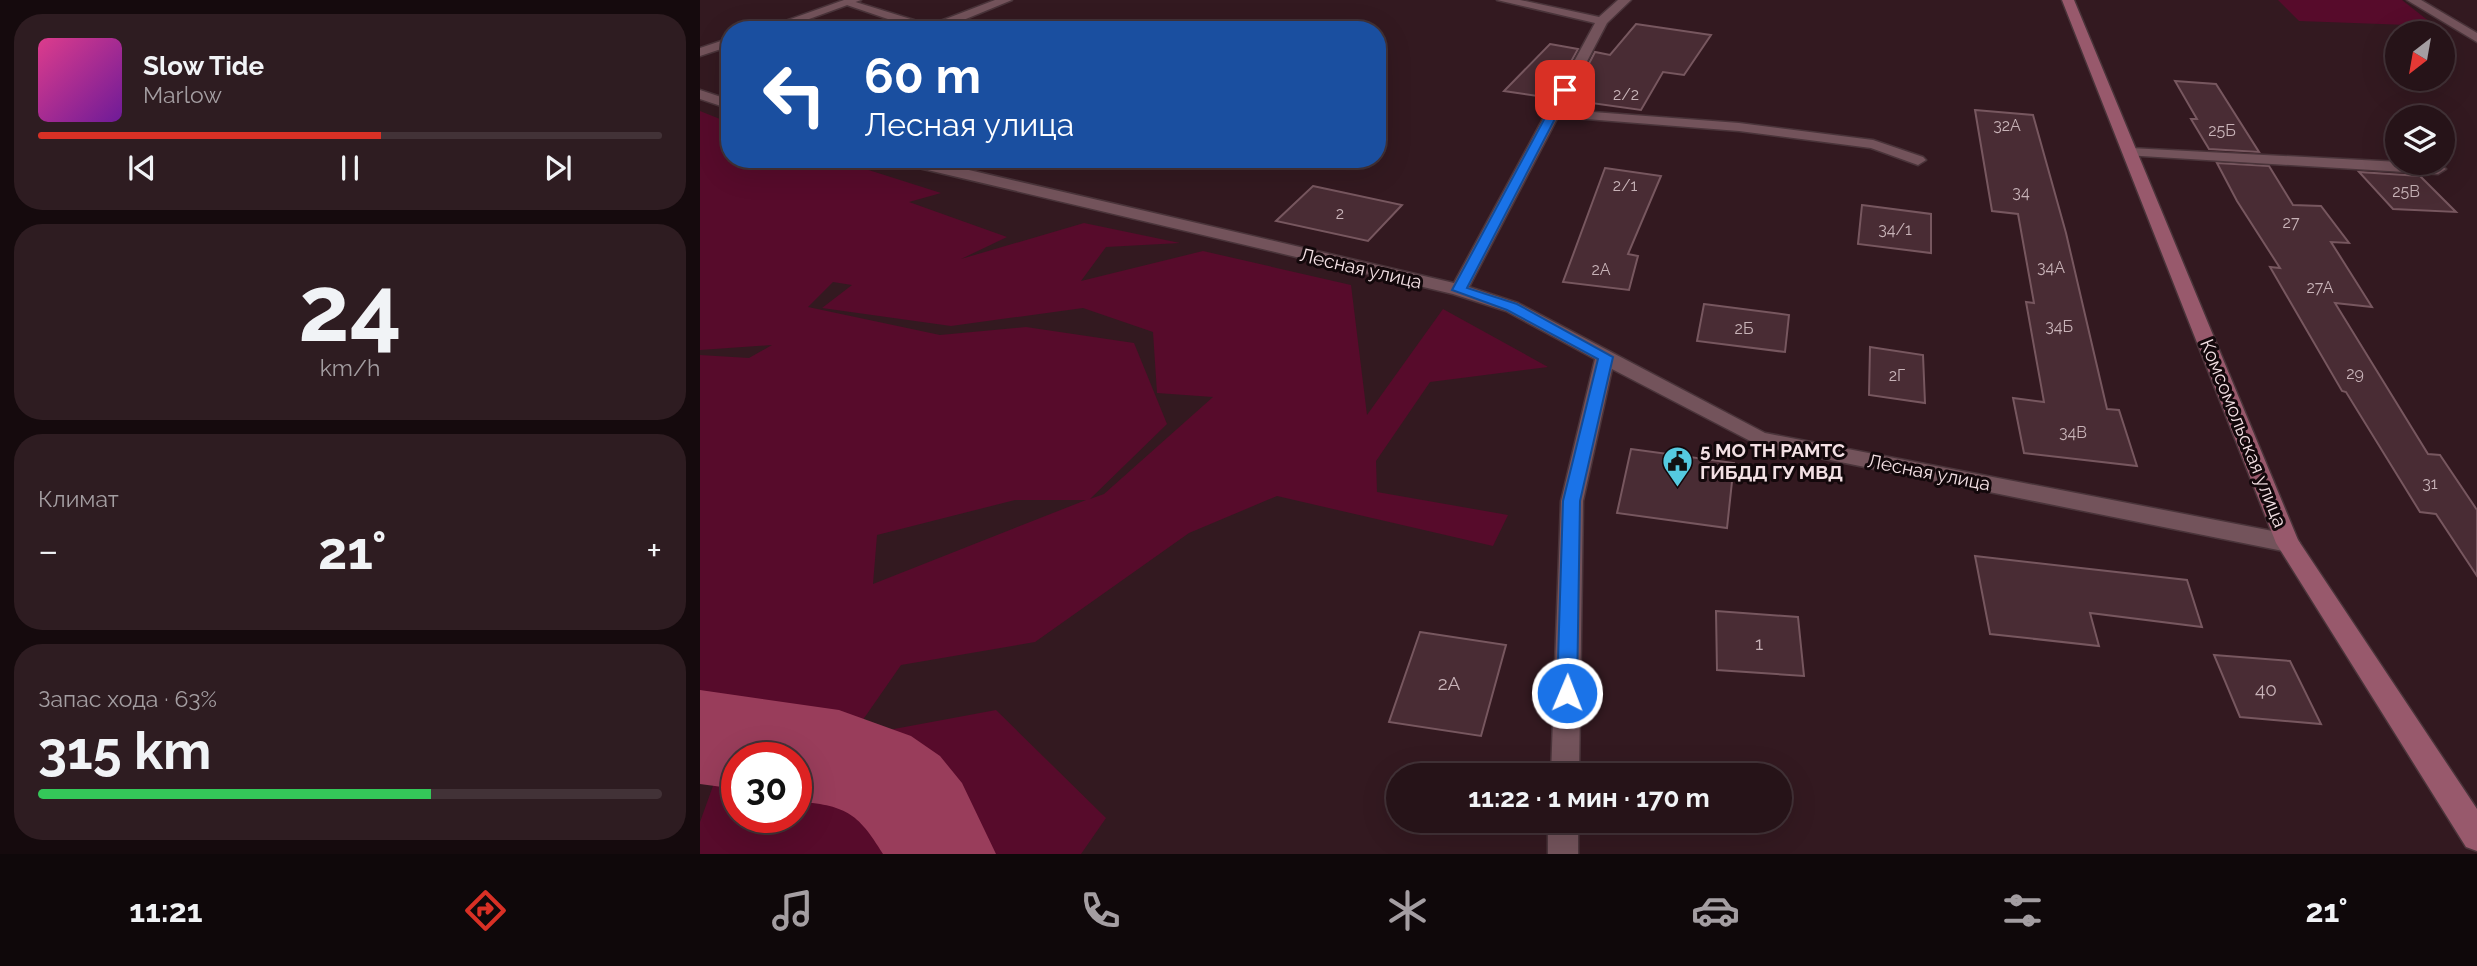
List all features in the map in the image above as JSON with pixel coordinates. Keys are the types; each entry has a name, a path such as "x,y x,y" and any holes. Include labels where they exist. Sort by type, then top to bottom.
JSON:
{"main road":[{"name":"Комсомольская улица","path":"2068,0 2288,543 2477,836"}],"street":[{"path":"951,21 1006,0"},
{"path":"1503,0 1602,21"},
{"path":"1459,290 1602,21 1625,0"},
{"path":"2413,0 2477,38"},
{"path":"791,21 846,1 906,21"},
{"path":"700,52 721,45"},
{"path":"700,94 721,102"},
{"path":"1553,113 1739,127 1873,144 1918,160"},
{"path":"2130,152 2385,166"},
{"name":"Лесная улица","path":"940,168 1459,290 1512,307 1760,439 2288,543"},
{"path":"1565,763 1572,501 1605,357"},
{"path":"1563,833 1563,854"}],"shaded area":[{"path":"2278,0 2402,0 2429,21 2385,21 2385,24 2299,21"},
{"path":"700,111 721,119 721,168 862,168 941,193 909,202 1007,237 961,259 1084,223 1180,243 1106,247 1081,281 1203,251 1351,285 1367,415 1443,309 1548,367 1430,382 1376,461 1377,492 1508,515 1493,546 1277,496 1189,533 1035,642 901,665 851,737 996,710 1106,818 1081,854 700,854 700,822 718,772 700,770 700,355 749,358 772,345 700,350","holes":["833,282 852,285 822,308 951,326 1083,308 1153,332 1157,393 1213,397 1104,494 1090,499 1167,424 1134,343 1026,327 940,335 808,307","1015,500 1086,500 873,584 877,535"]}],"building":[{"path":"1636,24 1711,35 1684,75 1663,72 1641,110 1570,100 1595,52 1610,55"},
{"path":"1550,44 1578,49 1551,98 1504,91"},
{"path":"2175,81 2216,84 2259,152 2209,149 2191,119 2197,119"},
{"path":"1975,110 2033,115 2066,233 2107,409 2119,410 2137,466 2024,453 2013,398 2044,402 2026,302 2034,303 2018,214 1992,211"},
{"path":"2217,163 2269,166 2293,205 2321,206 2349,243 2331,242 2372,307 2335,303 2428,454 2440,455 2477,510 2477,576 2436,514 2420,512 2346,392 2342,391 2270,267 2280,268 2237,201"},
{"path":"1605,168 1661,176 1628,254 1638,256 1629,290 1563,282"},
{"path":"2359,172 2420,176 2456,212 2393,209"},
{"path":"1313,186 1402,205 1368,241 1276,221"},
{"path":"1862,205 1931,214 1931,253 1858,244"},
{"path":"1704,304 1789,315 1785,352 1697,341"},
{"path":"1870,347 1923,355 1925,403 1869,395"},
{"name":"5 МО ТН РАМТС ГИБДД ГУ МВД","path":"1631,449 1734,463 1727,528 1617,513"},
{"path":"1975,556 2187,580 2202,627 2090,613 2099,646 1990,634"},
{"path":"1716,611 1798,617 1804,676 1717,670"},
{"path":"1420,632 1506,645 1481,736 1389,722"},
{"path":"2214,655 2290,661 2321,724 2240,717"}],"waterway":[{"path":"700,737 858,763 889,780 902,792 924,821 940,854"}],"place":[{"name":"5 МО ТН РАМТС ГИБДД ГУ МВД","path":"1677,488"}],"route":[{"path":"1565,90 1459,290 1512,307 1605,357 1572,501 1567,693"}]}
